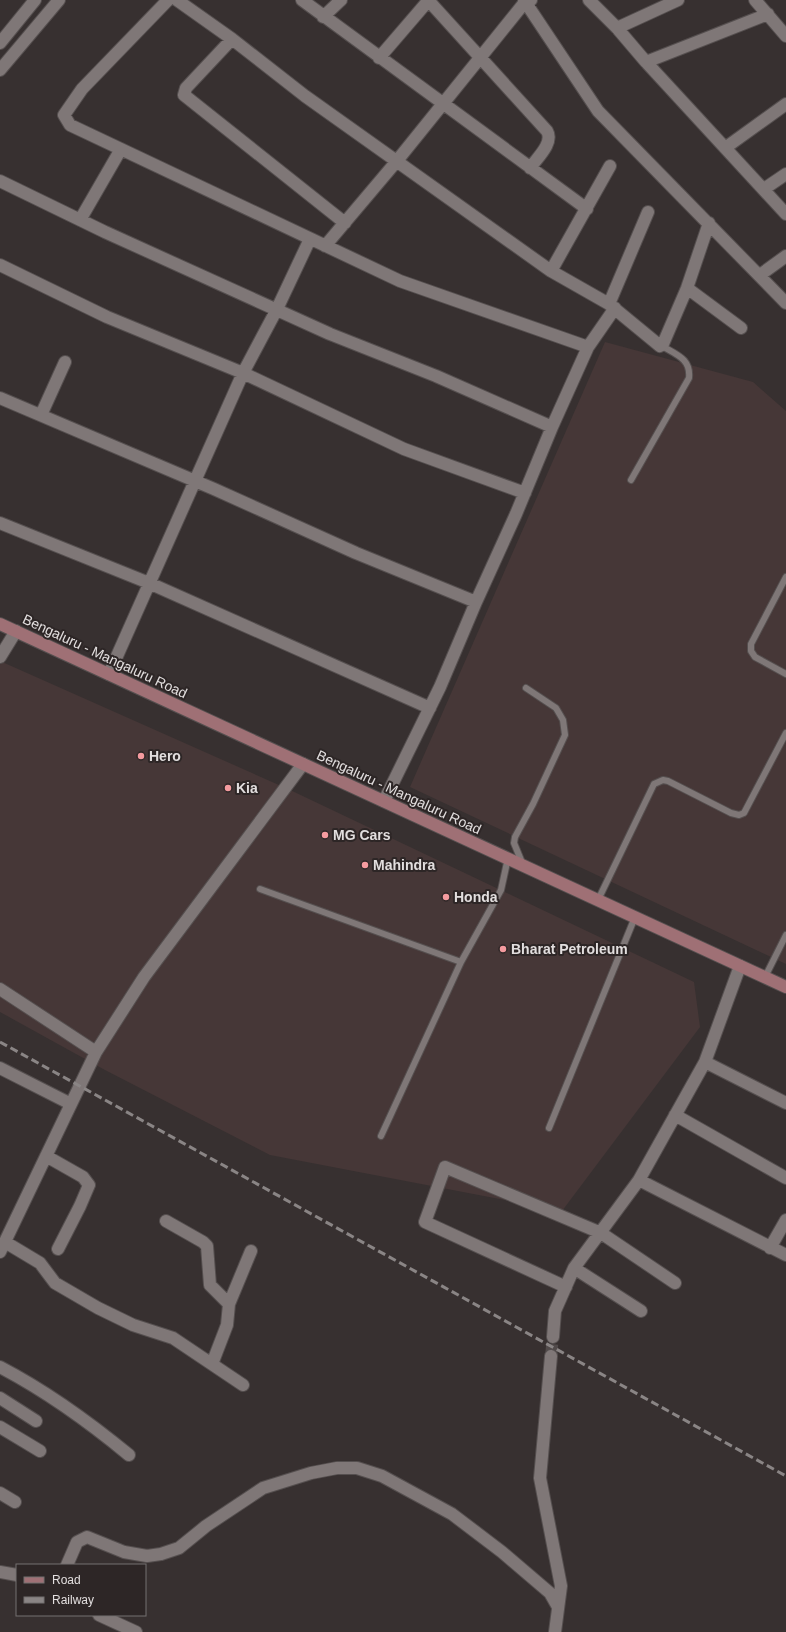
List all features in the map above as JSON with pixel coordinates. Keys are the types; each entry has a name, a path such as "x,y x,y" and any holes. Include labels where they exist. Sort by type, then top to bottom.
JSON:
{"street":[{"path":"0,43 35,0"},
{"path":"0,70 59,0"},
{"path":"168,0 82,89 64,115 70,125 400,281 588,347"},
{"path":"177,0 232,39 305,96 396,162 551,271 612,306 662,346 686,288 709,223"},
{"path":"302,0 323,18 588,209"},
{"path":"323,18 340,0"},
{"path":"379,58 428,0 550,135 549,142 530,168"},
{"path":"325,246 396,162 480,56 527,0 598,111 760,274 786,303"},
{"path":"589,0 617,28 646,62 786,214"},
{"path":"617,28 678,0"},
{"path":"755,0 786,36"},
{"path":"646,62 768,14"},
{"path":"232,39 186,88 184,95 344,223"},
{"path":"725,148 786,104"},
{"path":"80,220 121,149"},
{"path":"551,271 588,209 610,166"},
{"path":"764,189 786,174"},
{"path":"0,181 80,220 330,334 436,376 552,427"},
{"path":"384,801 430,708 588,347 612,306 648,212"},
{"path":"109,674 243,373 277,309 310,239"},
{"path":"760,274 786,256"},
{"path":"0,265 107,317 243,373 404,449 525,493"},
{"path":"686,288 741,328"},
{"path":"41,415 65,362"},
{"path":"0,398 194,481 356,553 476,602"},
{"path":"0,522 149,583 430,708"},
{"name":"Bengaluru - Mangaluru Road","path":"0,624 786,987"},
{"path":"0,658 16,631"},
{"path":"243,1385 173,1338 133,1325 98,1308 55,1283 40,1263 2,1247 96,1052 144,977 303,764"},
{"path":"553,1338 555,1311 574,1268 639,1180 676,1116 705,1062 740,966"},
{"path":"0,989 96,1052"},
{"path":"705,1062 786,1104"},
{"path":"0,1068 71,1104"},
{"path":"676,1116 786,1178"},
{"path":"46,1156 83,1177 89,1185 58,1249"},
{"path":"566,1287 425,1222 445,1167 601,1233 675,1283"},
{"path":"639,1180 786,1255"},
{"path":"770,1248 786,1220"},
{"path":"166,1221 203,1242 206,1246 210,1285 229,1304"},
{"path":"212,1364 227,1325 229,1304 251,1251"},
{"path":"574,1268 640,1311"},
{"path":"551,1356 540,1478 561,1586 555,1632"},
{"path":"0,1367 40,1389 101,1432 129,1455"},
{"path":"0,1398 36,1422"},
{"path":"0,1427 40,1451"},
{"path":"67,1564 77,1542 87,1537 124,1552 147,1556 161,1554 179,1548 206,1526 263,1488 311,1473 337,1468 357,1468 382,1476 452,1514 502,1552 550,1593 558,1607"},
{"path":"0,1494 15,1502"},
{"path":"0,1572 16,1575"},
{"path":"101,1616 136,1632"}],"lane":[{"path":"631,480 689,378 690,370 683,358 662,346"},
{"path":"786,577 751,644 750,651 755,656 786,674"},
{"path":"524,866 514,843 515,837 533,804 565,735 563,720 556,708 526,688"},
{"path":"598,900 654,784 663,780 668,781 731,813 739,815 744,813 786,733"},
{"path":"381,1136 461,962 501,890 508,858"},
{"path":"260,889 461,962"},
{"path":"549,1128 635,918"},
{"path":"765,977 786,935"}],"shaded area":[{"path":"605,342 753,382 786,411 786,964 410,787"},
{"path":"0,661 288,789 694,982 700,1027 562,1211 270,1155 105,1070 0,1012"}],"tunnel":[{"path":"551,1356 553,1337"}],"railway":[{"path":"0,1042 786,1476"}],"place":[{"name":"Hero","path":"141,756"},
{"name":"Kia","path":"228,788"},
{"name":"MG Cars","path":"325,835"},
{"name":"Mahindra","path":"365,865"},
{"name":"Honda","path":"446,897"},
{"name":"Bharat Petroleum","path":"503,949"}]}
